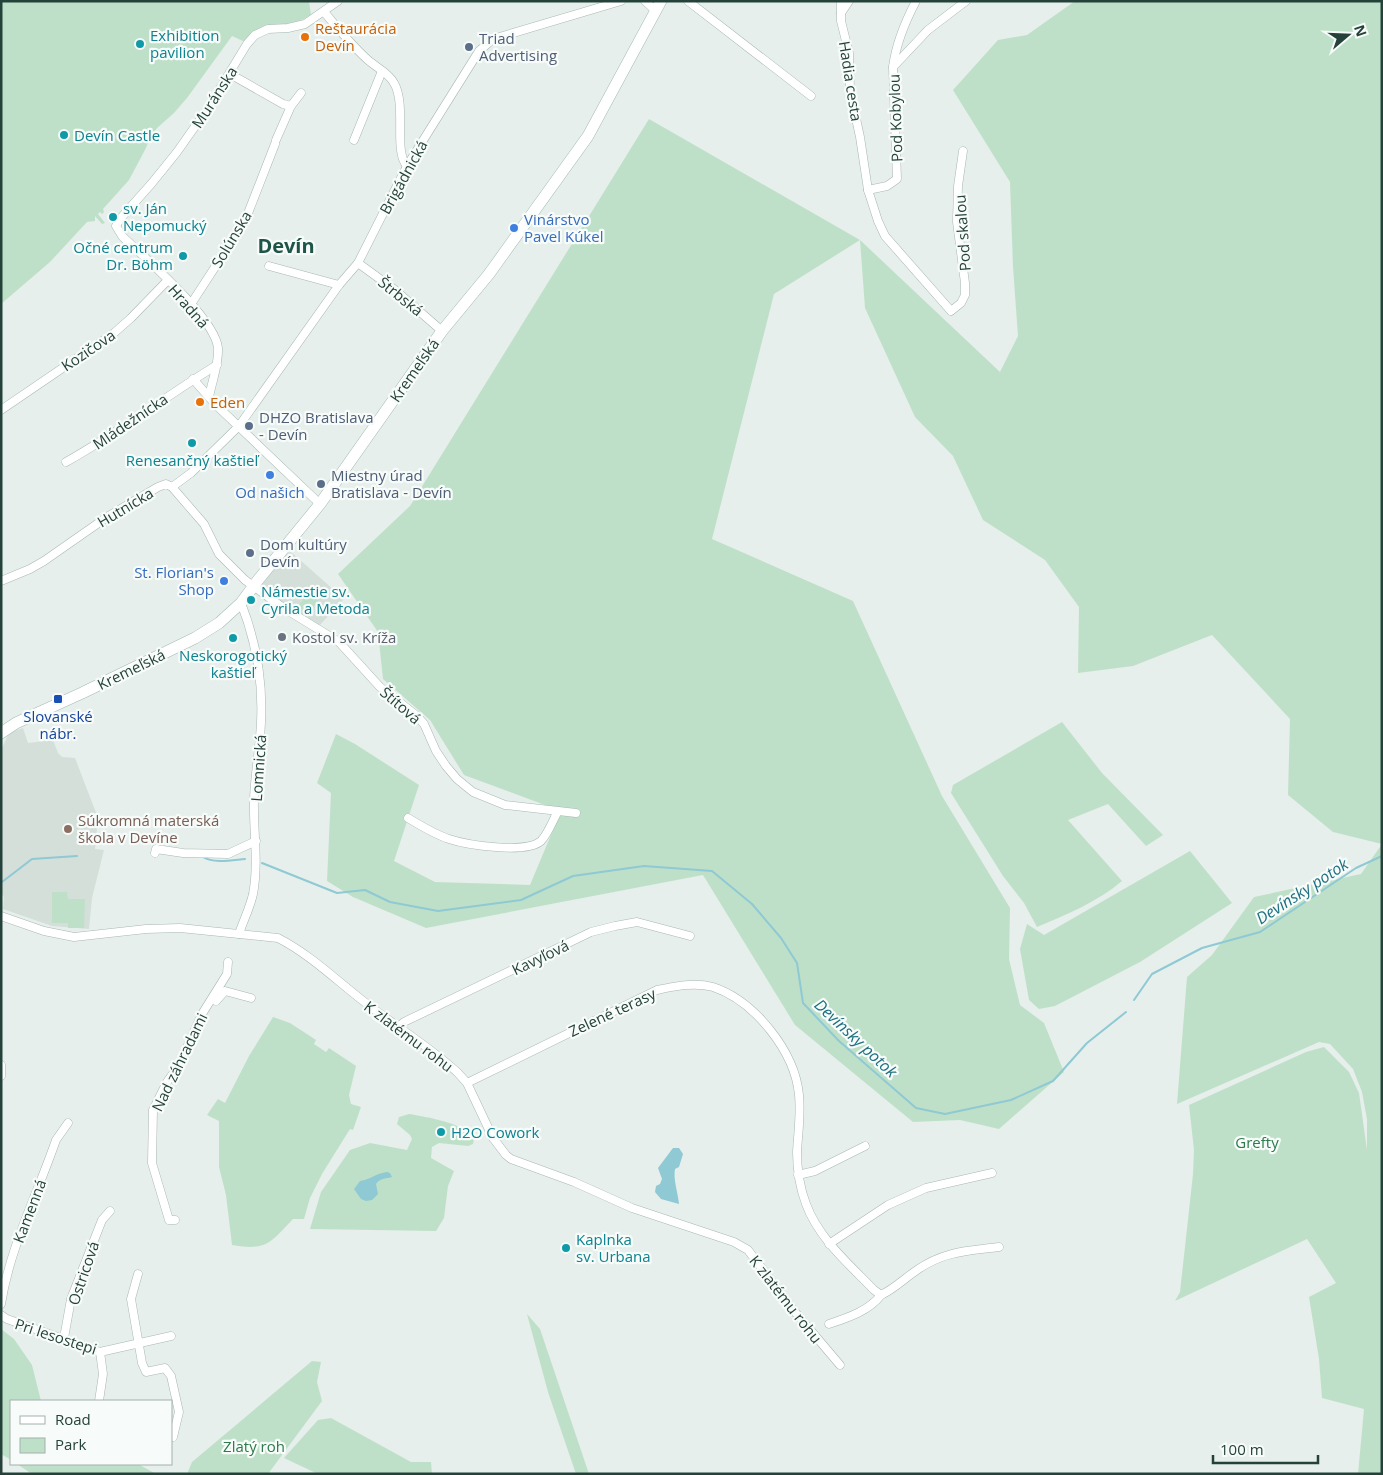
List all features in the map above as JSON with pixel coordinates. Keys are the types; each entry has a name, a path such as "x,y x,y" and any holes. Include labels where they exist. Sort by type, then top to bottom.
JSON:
{"street":[{"name":"Muránska","path":"117,229 116,226 120,219 177,152 208,108 247,44 255,35 268,29 288,28 305,24 338,1"},
{"name":"Brigádnická","path":"239,426 339,284 358,263 407,166 479,51 493,39 621,1"},
{"path":"645,1 659,6"},
{"path":"688,1 811,96"},
{"name":"Hadia cesta","path":"841,1 840,21 849,53 850,91 860,137 868,190"},
{"path":"841,13 849,1"},
{"name":"Pod Kobylou","path":"868,190 887,186 897,178 893,67 895,50 916,1"},
{"path":"893,67 928,30 966,1"},
{"name":"Kremeľská","path":"1,733 16,723 195,638 219,623 241,602 320,504 442,330 489,274 588,136 659,6"},
{"path":"324,12 368,60 395,84 401,114 401,154 407,166"},
{"path":"354,140 382,71"},
{"path":"230,74 283,104 291,106"},
{"name":"Solúnska","path":"191,304 245,221 291,106 301,94"},
{"name":"Pod skalou","path":"868,190 878,222 885,236 952,311 961,303 965,295 958,222 958,186 963,151"},
{"name":"Hradná","path":"117,229 191,304 211,330 217,342 218,356 209,397"},
{"name":"Štrbská","path":"358,263 395,290 442,330"},
{"path":"269,266 339,284"},
{"name":"Kozičova","path":"1,410 114,333 132,318 167,281"},
{"name":"Mládežnícka","path":"66,462 91,448 193,379 217,365"},
{"path":"193,379 209,397 320,504"},
{"name":"Hutnícka","path":"4,580 44,560 107,517 152,490 166,484 172,487 191,473 239,426"},
{"name":"Štítová","path":"172,487 204,524 219,554 245,580 295,616 339,642 380,687 417,716 424,724 436,751 446,766 472,792 505,804 576,812"},
{"name":"Lomnická","path":"239,934 253,895 256,841 254,799 262,691 248,621 241,602"},
{"path":"408,818 428,830 449,839 510,849 541,841 558,811"},
{"path":"155,853 156,849 183,853 228,854 256,841"},
{"name":"K zlatému rohu","path":"1,916 44,931 74,937 146,929 180,928 278,938 308,956 452,1068 467,1083 493,1138 511,1159 574,1182 632,1208 734,1242 748,1250 795,1312 840,1365"},
{"name":"Kavyľová","path":"398,1027 404,1022 591,932 637,922 690,936"},
{"name":"Nad záhradami","path":"175,1220 169,1220 152,1163 153,1110 178,1065 202,1014 227,974 228,962"},
{"name":"Zelené terasy","path":"467,1083 657,990 693,984 712,987 744,1003 769,1029 785,1053 795,1075 801,1115 797,1155 798,1175 806,1205 813,1220 829,1244 881,1295"},
{"path":"202,1014 208,1014 216,1000 228,990 251,998"},
{"path":"1,1065 1,1076"},
{"name":"Kamenná","path":"1,1304 10,1261 56,1140 68,1123"},
{"path":"798,1175 815,1171 866,1146"},
{"path":"829,1244 888,1205 926,1188 992,1173"},
{"name":"Ostricová","path":"64,1338 72,1299 102,1220 110,1211"},
{"path":"829,1324 857,1314 917,1270 948,1254 999,1247"},
{"path":"138,1274 131,1299 142,1363 146,1372 165,1368 172,1376 179,1412 173,1437"},
{"name":"Pri lesostepi","path":"1,1315 7,1319 100,1352 171,1336"},
{"path":"100,1352 103,1374 100,1400"}],"shaded area":[{"path":"290,551 344,599 318,627 291,611 263,589 260,584"},
{"path":"23,728 28,743 53,740 58,753 62,757 75,758 98,818 95,849 104,850 92,898 89,929 52,926 3,909 4,897 1,893 1,750 9,733"}],"green space":[{"path":"1,1 309,1 311,15 300,21 262,28 251,35 245,42 232,36 187,98 157,128 129,180 103,209 104,212 98,214 105,223 102,224 95,216 95,221 87,222 50,262 1,304"},
{"path":"1075,1 1382,1 1382,844 1333,832 1288,795 1290,719 1212,635 1133,666 1078,673 1079,607 1045,560 983,520 953,456 915,417 865,308 860,240 1000,372 1018,336 1010,182 953,90 998,40 1027,35"},
{"path":"649,119 860,240 774,294 712,539 853,601 942,796 1010,908 1009,959 1020,1005 1044,1023 1064,1072 999,1129 960,1120 913,1122 795,1025 703,875 426,928 353,897 327,881 331,793 317,783 336,734 419,785 394,861 435,882 530,885 561,811 464,775 430,720 383,679 378,632 338,574 410,506"},
{"path":"317,585 326,592 303,618 293,612 312,589"},
{"path":"1062,722 1102,773 1163,835 1146,846 1108,804 1068,820 1122,881 1092,902 1037,927 1024,903 1003,876 951,793 953,785"},
{"name":"Grefty","path":"1382,844 1382,1474 1358,1474 1364,1409 1322,1398 1319,1359 1309,1297 1336,1283 1307,1239 1175,1301 1180,1292 1193,1174 1194,1150 1189,1105 1306,1052 1324,1047 1349,1072 1359,1093 1367,1150 1367,1119 1362,1092 1353,1069 1330,1044 1319,1042 1177,1104 1187,977 1212,955 1254,897 1361,874"},
{"path":"1190,851 1232,903 1140,962 1055,1006 1039,1009 1029,1000 1020,949 1027,924 1044,935"},
{"path":"52,892 67,892 68,899 85,899 84,928 68,928 68,923 52,923"},
{"path":"273,1017 290,1023 316,1040 314,1044 326,1052 329,1048 356,1066 349,1095 351,1104 361,1107 353,1130 350,1129 322,1174 310,1198 304,1219 293,1219 279,1234 261,1246 244,1247 232,1245 226,1195 219,1167 219,1121 207,1115 218,1099 225,1103 249,1056"},
{"path":"409,1114 454,1125 462,1128 474,1138 473,1144 468,1146 439,1143 432,1147 431,1158 454,1171 448,1186 444,1218 436,1231 310,1229 321,1192 350,1150 370,1143 407,1150 412,1139 397,1124 399,1117"},
{"path":"527,1314 540,1329 589,1474 576,1474 548,1392"},
{"path":"1,1329 14,1339 32,1365 41,1400 10,1400 10,1459 1,1454"},
{"name":"Zlatý roh","path":"312,1361 321,1362 317,1382 322,1401 268,1474 187,1474 192,1462"},
{"path":"331,1418 411,1462 431,1462 432,1474 318,1474 284,1458 318,1420"},
{"path":"18,1465 140,1465 156,1474 32,1474"}],"water":[{"path":"673,1148 679,1148 683,1154 679,1167 675,1169 679,1204 661,1199 655,1192 656,1186 660,1184 662,1179 658,1168"},
{"path":"387,1172 392,1177 383,1179 376,1184 378,1194 372,1200 366,1201 361,1199 354,1189 360,1181"}],"waterway":[{"name":"Devínsky potok","path":"2,882 32,859 77,856"},
{"name":"Devínsky potok","path":"1134,1000 1152,974 1202,948 1260,932 1356,868 1382,856"},
{"name":"Devínsky potok","path":"203,857 218,861 245,859"},
{"name":"Devínsky potok","path":"262,863 337,893 365,890 390,902 438,911 521,900 573,876 644,866 712,871 752,904 781,938 797,963 803,1003 839,1041 916,1108 945,1114 1011,1100 1053,1081 1087,1043 1126,1012"}],"place":[{"name":"Reštaurácia Devín","path":"305,37"},
{"name":"Exhibition pavilion","path":"140,44"},
{"name":"Triad Advertising","path":"469,47"},
{"name":"Devín Castle","path":"64,135"},
{"name":"sv. Ján Nepomucký","path":"113,217"},
{"name":"Vinárstvo Pavel Kúkel","path":"514,228"},
{"name":"Očné centrum Dr. Böhm","path":"183,256"},
{"name":"Eden","path":"200,402"},
{"name":"DHZO Bratislava - Devín","path":"249,426"},
{"name":"Renesančný kaštieľ","path":"192,443"},
{"name":"Od našich","path":"270,475"},
{"name":"Miestny úrad Bratislava - Devín","path":"321,484"},
{"name":"Dom kultúry Devín","path":"250,553"},
{"name":"St. Florian's Shop","path":"224,581"},
{"name":"Námestie sv. Cyrila a Metoda","path":"251,600"},
{"name":"Kostol sv. Kríža","path":"282,637"},
{"name":"Neskorogotický kaštieľ","path":"233,638"},
{"name":"Slovanské nábr.","path":"58,699"},
{"name":"Súkromná materská škola v Devíne","path":"68,829"},
{"name":"H2O Cowork","path":"441,1132"},
{"name":"Kaplnka sv. Urbana","path":"566,1248"}],"district":[{"name":"Devín","path":"286,245"}]}
